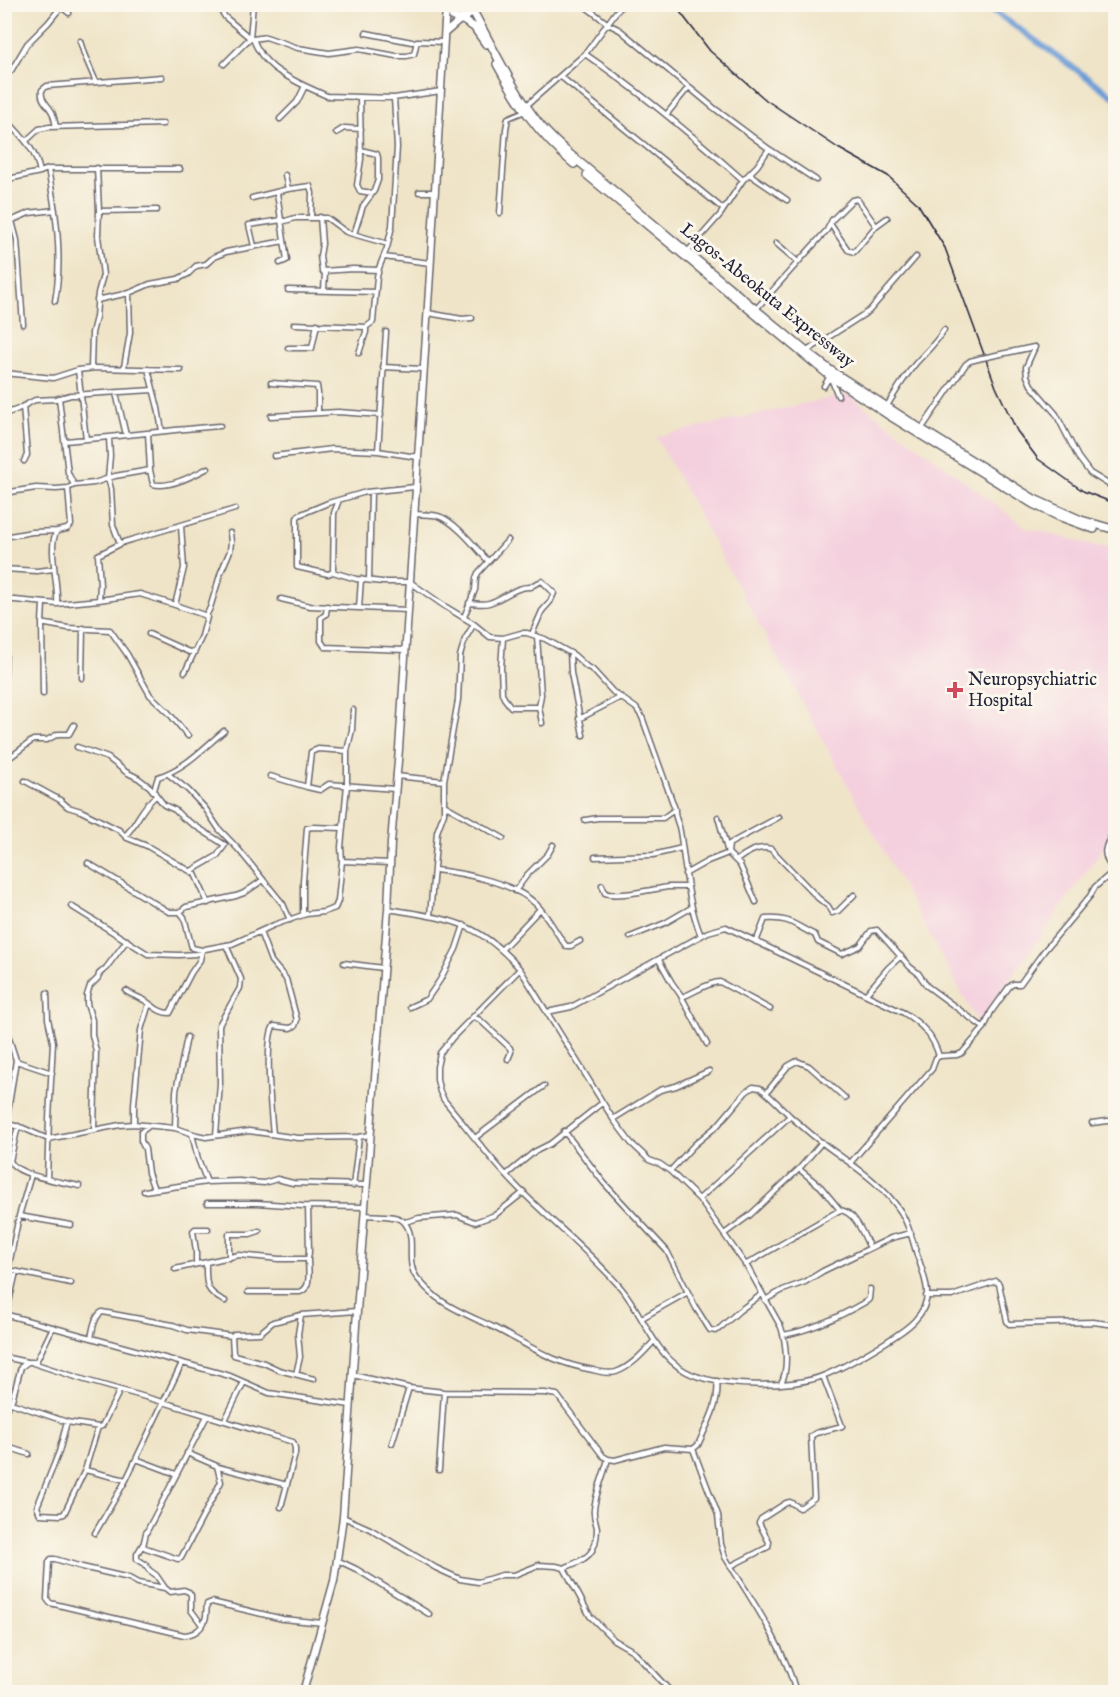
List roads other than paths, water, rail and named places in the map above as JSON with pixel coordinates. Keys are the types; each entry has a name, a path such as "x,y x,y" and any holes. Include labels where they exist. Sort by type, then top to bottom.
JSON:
{"highway":[{"path":"460,19 463,20 468,16 469,4"},
{"name":"Lagos-Abeokuta Expressway","path":"469,4 526,109 558,144 807,352 830,370 921,429 1046,506 1116,532"},
{"name":"Lagos-Abeokuta Expressway","path":"448,5 453,17 474,27 482,36 541,134 830,376 890,416 1033,504 1076,524 1116,532"}],"main road":[{"path":"303,1692 334,1581 343,1517 388,909 444,34 448,5"},
{"path":"444,34 460,19"}],"street":[{"path":"4,15 11,4"},
{"path":"217,4 225,17 251,38 272,68 327,96 394,98 441,91"},
{"path":"251,38 253,4"},
{"path":"582,4 607,24 620,30 688,88 769,149 816,180"},
{"path":"500,213 508,118 526,109 585,54 624,4"},
{"path":"4,75 11,71 27,44 48,23 58,6 69,13"},
{"path":"366,33 412,42 444,42"},
{"path":"224,64 251,38 266,37 298,48 329,53 359,49 396,56 412,55 415,52 417,41"},
{"path":"80,41 96,82"},
{"path":"585,54 620,78 743,180"},
{"path":"560,76 723,209"},
{"path":"56,127 52,112 41,95 42,90 47,86 162,77"},
{"path":"280,119 297,102 305,86"},
{"path":"666,115 688,88"},
{"path":"360,97 361,150 357,188 372,194"},
{"path":"294,324 366,327 373,322 378,270 392,226 397,147 394,98"},
{"path":"4,117 35,154 40,172"},
{"path":"26,141 39,129 163,124"},
{"path":"336,133 344,128 361,129"},
{"path":"687,252 720,215 743,180 769,149"},
{"path":"354,234 363,206 378,180 378,155 361,150"},
{"path":"91,368 92,333 103,275 98,236 97,168"},
{"path":"48,169 55,210 59,260 55,301"},
{"path":"5,179 48,169 180,169"},
{"path":"749,174 788,200"},
{"path":"285,175 288,189"},
{"path":"252,198 307,186 311,188 311,217"},
{"path":"419,192 435,192"},
{"path":"276,193 287,260 280,263"},
{"path":"756,309 852,200 857,199 876,226"},
{"path":"4,224 29,213 55,210"},
{"path":"99,211 156,210"},
{"path":"254,246 249,225 311,217 327,218 340,229 388,244"},
{"path":"320,218 322,244 320,256 322,271 326,276 324,290"},
{"path":"831,224 851,252 857,250 876,226 887,218"},
{"path":"12,221 17,240 22,324"},
{"path":"97,300 129,293 150,284 178,279 188,274 196,266 206,264 216,256 284,241"},
{"path":"776,243 798,262"},
{"path":"384,257 430,263"},
{"path":"807,352 869,311 916,257"},
{"path":"322,271 378,270"},
{"path":"288,290 376,292"},
{"path":"124,367 130,333 129,293"},
{"path":"427,313 462,319 472,318"},
{"path":"288,348 312,348 317,324"},
{"path":"359,353 366,327"},
{"path":"887,407 906,376 944,330"},
{"path":"378,451 386,332"},
{"path":"921,429 970,361 1035,347 1026,367 1030,385 1056,414 1078,457 1090,473 1116,489"},
{"path":"383,367 423,369"},
{"path":"4,373 54,378 91,368 181,370"},
{"path":"148,369 162,431"},
{"path":"78,370 86,439"},
{"path":"824,386 830,376"},
{"path":"830,376 838,396"},
{"path":"271,383 316,386 318,413"},
{"path":"4,414 35,400 71,395 153,390"},
{"path":"116,393 126,435"},
{"path":"59,398 68,473 74,485"},
{"path":"23,406 27,455 24,461"},
{"path":"271,416 349,412 381,415"},
{"path":"64,441 220,426"},
{"path":"148,433 150,470 152,482 156,486 190,477 208,468"},
{"path":"109,438 108,478 111,489 113,525 120,544"},
{"path":"274,456 332,449 378,451 417,457"},
{"path":"4,493 36,488 68,488 150,470"},
{"path":"416,487 371,492 339,500 306,512 297,518 297,567 361,579 410,582 490,637 503,638 521,633 532,634 570,653 636,708 642,717 675,809 674,817 680,828 687,887 701,936"},
{"path":"4,537 67,529 71,525 68,488"},
{"path":"369,580 371,492"},
{"path":"333,572 334,513 339,500"},
{"path":"99,600 100,569 97,557 102,552 120,544 235,509"},
{"path":"414,514 435,515 443,518 471,541 488,561"},
{"path":"175,605 184,568 181,526"},
{"path":"57,531 53,543 54,569 59,592 57,604"},
{"path":"185,672 202,636 206,616 230,552 230,533"},
{"path":"464,617 475,590 476,578 508,540"},
{"path":"4,568 37,571 54,569"},
{"path":"359,608 361,579"},
{"path":"470,603 494,602 519,589 531,587 542,581 554,593 542,611 532,634"},
{"path":"4,692 6,599 57,604 140,594 206,616"},
{"path":"281,599 310,606 408,610"},
{"path":"43,603 43,694"},
{"path":"327,606 326,614 321,618 321,641 325,647 405,650"},
{"path":"42,623 49,626 111,631 150,695 188,736"},
{"path":"430,916 437,832 443,820 444,781 458,700 460,656 465,639 474,624"},
{"path":"82,678 83,628"},
{"path":"148,634 189,652 195,651"},
{"path":"537,636 541,696 539,707 542,723"},
{"path":"503,638 501,668 504,698 511,707 539,707"},
{"path":"570,653 571,673 583,735"},
{"path":"579,719 621,697"},
{"path":"71,906 150,954 191,955 202,950 232,944 303,915 331,910 337,905 342,861 347,751 352,730 353,710"},
{"path":"4,762 33,740 47,741 58,734 69,734 74,725"},
{"path":"156,796 154,789 158,777 190,762 224,731"},
{"path":"77,747 108,758 150,787 164,805 175,810 183,818 225,845"},
{"path":"307,788 311,752 318,749 347,751"},
{"path":"168,774 205,808 219,829 247,859 283,904 290,920"},
{"path":"270,776 320,790 329,784 395,789"},
{"path":"396,776 444,781"},
{"path":"25,781 60,800 68,807 88,814 119,830 125,836 195,874 208,903"},
{"path":"125,836 133,828 150,800 156,796"},
{"path":"444,805 503,838"},
{"path":"585,820 663,818 675,809"},
{"path":"718,817 728,853 737,860 756,902"},
{"path":"728,853 729,844 779,817"},
{"path":"303,915 307,828 342,828"},
{"path":"851,1162 932,1069 934,1060 939,1056 961,1054 984,1028 993,1008 1009,987 1013,984 1020,984 1095,887 1115,872 1104,851 1116,828"},
{"path":"190,871 217,856 229,841"},
{"path":"515,891 548,854 553,845"},
{"path":"737,860 746,853 763,847 771,849 832,913 838,911 854,895"},
{"path":"595,857 653,855 682,848"},
{"path":"685,874 728,853"},
{"path":"342,861 390,863"},
{"path":"88,863 169,912 180,912 184,908 236,896 263,880"},
{"path":"435,870 470,875 515,891 531,900 540,909 566,946 580,941"},
{"path":"602,885 606,893 611,896 637,891 687,887"},
{"path":"630,937 665,923 692,908"},
{"path":"388,909 430,916 464,925 488,938 502,949 520,969 602,1103 631,1143 649,1160 670,1171 699,1200 746,1265 783,1335 786,1370 781,1384"},
{"path":"502,949 540,909"},
{"path":"180,912 184,917 192,948 202,950"},
{"path":"756,942 765,919 780,918 794,923 815,935 818,942 842,954 857,948 871,931 877,930 918,973 927,986 984,1028"},
{"path":"410,1007 427,999 440,980 456,949 464,925"},
{"path":"548,1012 571,1007 701,936 726,927 904,1013 919,1023 932,1037 939,1056"},
{"path":"261,932 271,961 288,982 297,1020 295,1026 290,1028 274,1026 270,1032 268,1074 273,1134"},
{"path":"94,1130 96,1051 87,995 90,986 127,939"},
{"path":"216,1135 220,1083 219,1025 241,984 226,945"},
{"path":"126,991 166,1013 170,1012 190,973 200,960 202,950"},
{"path":"866,994 901,956"},
{"path":"658,960 682,997 707,1044"},
{"path":"344,963 383,968"},
{"path":"520,969 440,1053 437,1067 440,1092 444,1100 506,1175 621,1288 666,1357 684,1371 717,1381 795,1383 823,1376 859,1358 910,1326 920,1316 926,1296 925,1279 902,1213 871,1179 790,1116 767,1092 756,1087 746,1092 718,1125 694,1145 670,1171"},
{"path":"682,997 720,982 770,1009"},
{"path":"47,993 48,1019 53,1042 47,1179"},
{"path":"134,1124 141,1030 150,1005"},
{"path":"480,1020 482,1007"},
{"path":"473,1017 480,1020 510,1048 508,1059"},
{"path":"7,1032 16,1060 5,1123 48,1139 134,1124 175,1128 206,1137 249,1131 298,1138 370,1135"},
{"path":"175,1128 176,1091 186,1037"},
{"path":"16,1060 52,1073"},
{"path":"767,1092 788,1066 797,1061 809,1066 844,1098"},
{"path":"613,1119 660,1090 676,1086 709,1071"},
{"path":"475,1138 544,1086"},
{"path":"506,1175 602,1103"},
{"path":"699,1200 790,1116"},
{"path":"1092,1123 1116,1120"},
{"path":"18,1126 10,1161 13,1167 47,1179 79,1186"},
{"path":"149,1126 141,1131 141,1142 145,1149 148,1173 154,1189"},
{"path":"564,1131 604,1183 667,1251 706,1326 716,1331 762,1294"},
{"path":"192,1134 207,1182"},
{"path":"353,1185 358,1137"},
{"path":"724,1233 750,1215 799,1169 822,1142"},
{"path":"799,1169 821,1188 840,1210 846,1211 851,1216 870,1248"},
{"path":"31,1174 6,1270 71,1283"},
{"path":"144,1191 207,1182 264,1183 277,1179 290,1183 366,1185"},
{"path":"405,1222 457,1215 475,1222 495,1215 524,1192"},
{"path":"207,1203 365,1207"},
{"path":"248,1292 300,1293 308,1287 308,1206"},
{"path":"746,1265 840,1210"},
{"path":"364,1215 396,1217 405,1222 410,1235 413,1271 435,1297 540,1353 571,1366 613,1373 639,1357 654,1341"},
{"path":"20,1216 71,1226"},
{"path":"196,1263 193,1231 208,1229"},
{"path":"229,1258 229,1234 250,1234 259,1231"},
{"path":"765,1299 793,1288 891,1238 910,1233"},
{"path":"175,1269 239,1256 308,1259"},
{"path":"206,1263 206,1283 209,1291 225,1301"},
{"path":"16,1272 6,1314 230,1376 269,1393 350,1405"},
{"path":"926,1296 952,1296 996,1281 999,1284 1009,1324 1072,1322 1116,1325"},
{"path":"783,1335 804,1330 846,1313 867,1301 870,1289"},
{"path":"642,1318 689,1292"},
{"path":"91,1338 96,1319 99,1314 107,1311 187,1330 232,1336 260,1333 273,1322 301,1316 357,1311"},
{"path":"296,1374 300,1357 298,1334 301,1316"},
{"path":"4,1412 11,1403 21,1367 36,1362 53,1327"},
{"path":"232,1336 234,1355 314,1379"},
{"path":"4,1357 164,1402 293,1442 296,1454 281,1507"},
{"path":"94,1533 126,1480 182,1363"},
{"path":"786,1370 795,1383"},
{"path":"352,1375 409,1388 444,1392 557,1395 603,1456 615,1460 664,1447 693,1449 698,1445 718,1397 717,1381"},
{"path":"731,1566 768,1547 770,1542 759,1523 761,1519 786,1503 790,1502 800,1508 814,1498 811,1436 842,1426 823,1376"},
{"path":"225,1420 244,1382"},
{"path":"392,1443 409,1388"},
{"path":"11,1403 68,1422 98,1427 102,1426 120,1390"},
{"path":"440,1470 444,1392"},
{"path":"202,1625 191,1610 189,1592 184,1590 170,1592 156,1575 136,1558 146,1533 207,1416"},
{"path":"68,1422 37,1508 40,1514 64,1514 85,1470 98,1427"},
{"path":"4,1446 29,1455"},
{"path":"693,1449 718,1515 721,1544 725,1557 770,1631 796,1692"},
{"path":"187,1453 217,1466 287,1485"},
{"path":"136,1459 176,1474"},
{"path":"343,1517 370,1529 435,1568 460,1579 478,1582 502,1575 514,1575 539,1565 564,1568 585,1559 592,1552 596,1542 597,1526 594,1509 608,1459"},
{"path":"217,1466 221,1482"},
{"path":"143,1544 146,1548 180,1559 227,1469"},
{"path":"85,1470 126,1480"},
{"path":"165,1588 138,1583 55,1558 49,1562 47,1599 50,1603 184,1635 193,1634 202,1625 207,1604 215,1601 283,1619 324,1623"},
{"path":"337,1560 356,1569 406,1602 429,1614"},
{"path":"564,1568 590,1616 614,1640 633,1651 671,1692"}],"waterway":[{"path":"984,4 1116,98"}],"railway":[{"path":"674,4 710,51 766,100 838,148 888,176 918,204 945,248 996,387 1017,431 1038,459 1083,491 1116,504"}],"place":[{"name":"Neuropsychiatric Hospital","path":"955,690"}]}
